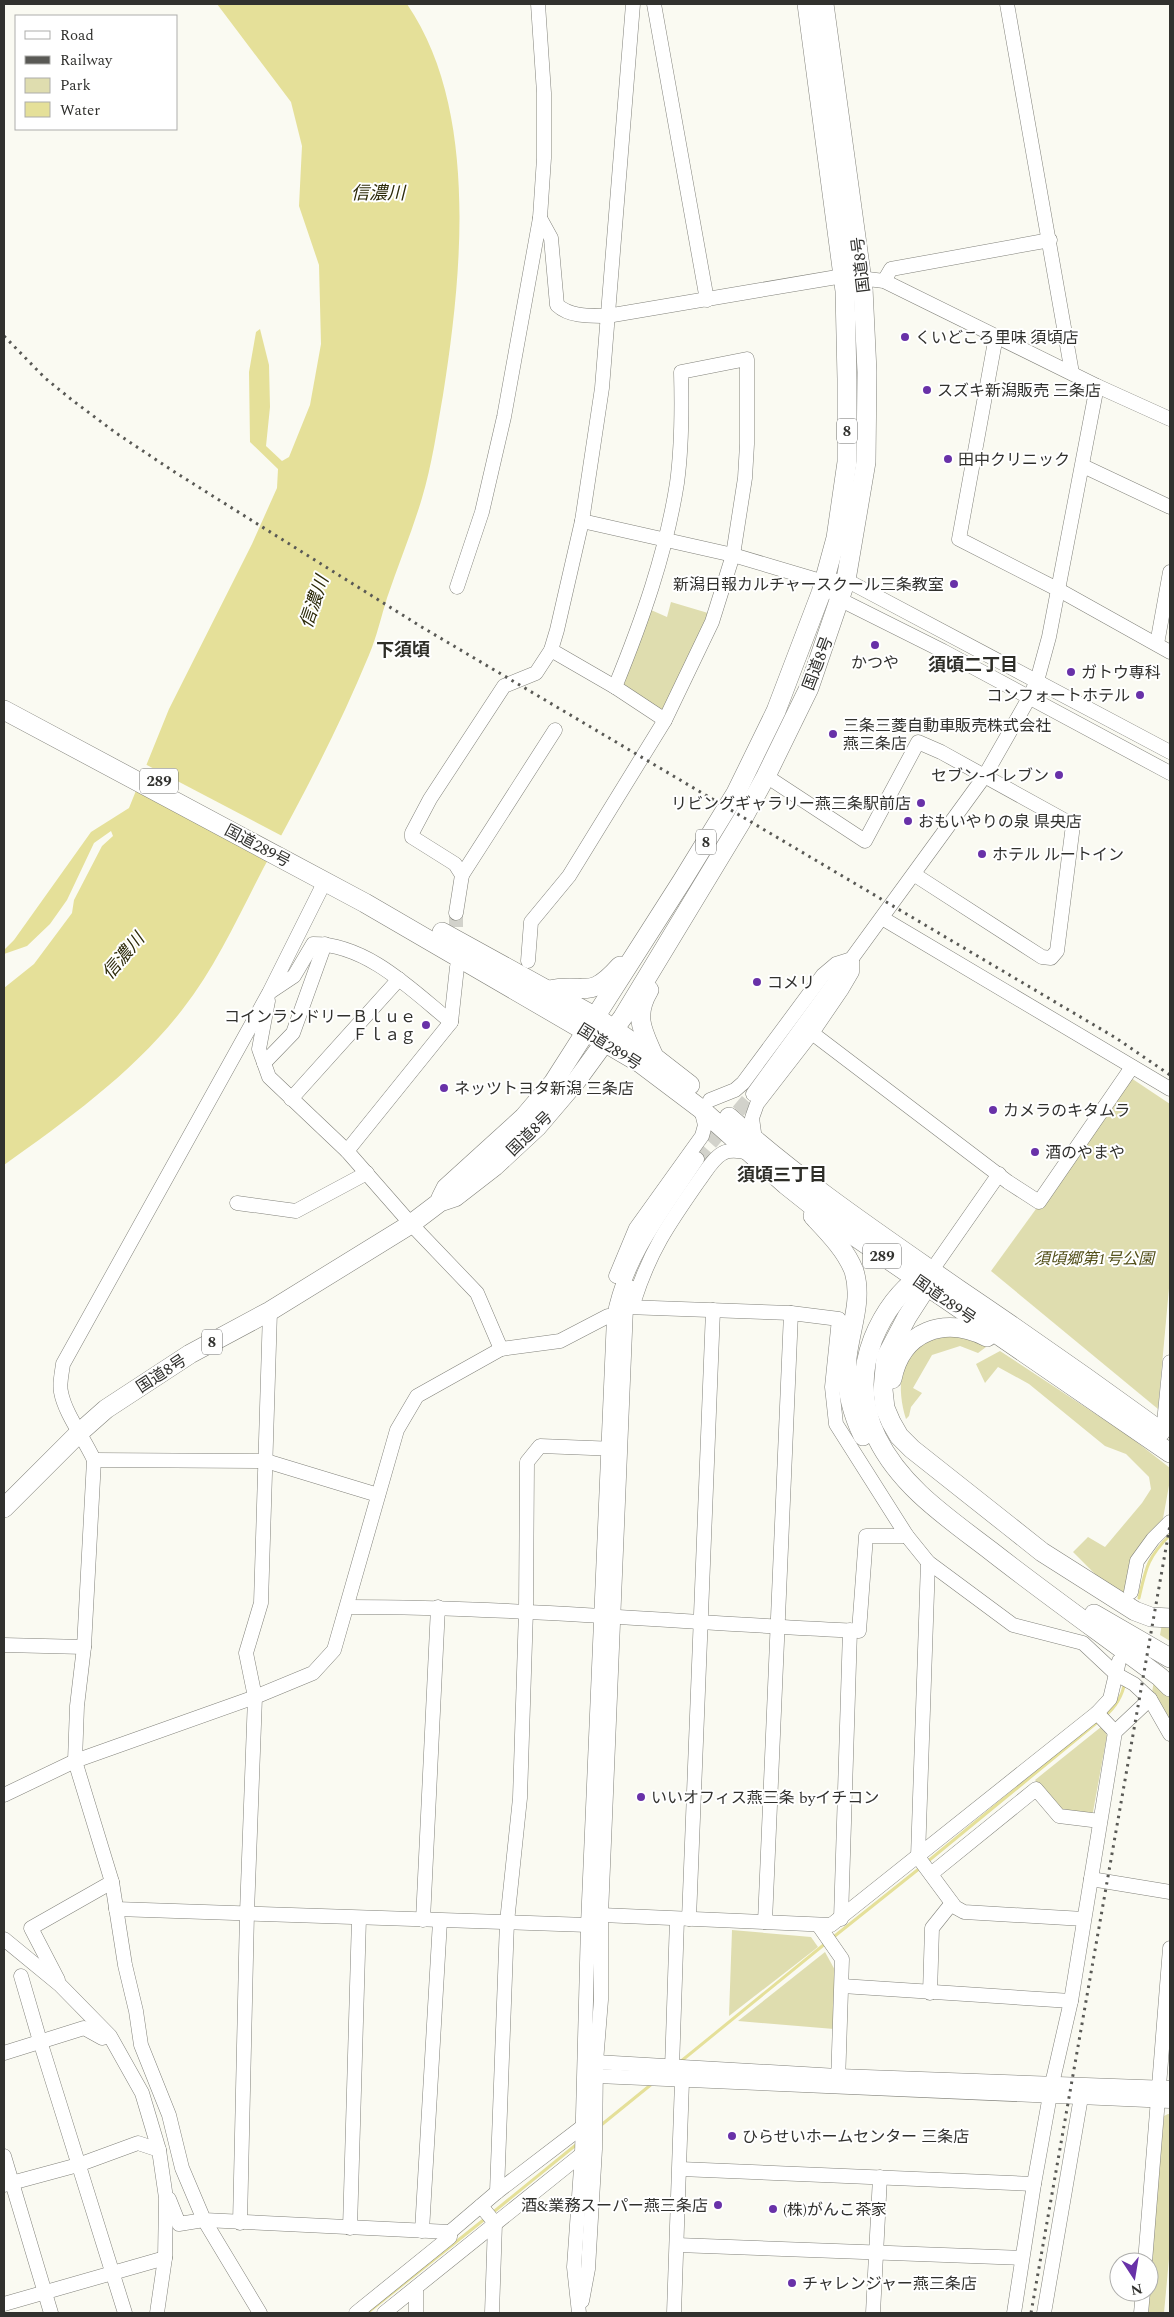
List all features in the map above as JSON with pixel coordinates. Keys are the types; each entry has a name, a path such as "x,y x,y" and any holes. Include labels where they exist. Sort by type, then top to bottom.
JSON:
{"highway":[{"name":"国道8号","path":"440,1202 446,1188 498,1142 544,1095 562,1072 722,816 776,711 793,671 824,582 836,538 847,462 847,379 843,276 807,4"},
{"name":"国道8号","path":"4,1508 76,1427 190,1354 270,1311 412,1224 440,1202 455,1197 495,1166 537,1127 572,1087 610,1036 741,822 809,688 846,580 866,462 866,372 862,277 824,4"},
{"name":"国道289号","path":"4,698 610,1036 654,1057 752,1147 786,1185 865,1245 925,1278 1167,1435"},
{"name":"国道289号","path":"4,710 548,991 591,1024"},
{"path":"654,1057 643,1030 640,1013 643,1000 666,963 670,939"},
{"path":"548,991 562,987 587,990 598,986 611,976 619,966 630,963"},
{"name":"国道289号","path":"610,1036 640,1063 705,1104"},
{"name":"国道289号","path":"752,1147 833,1202 925,1278 1058,1377 1170,1453"},
{"path":"786,1185 850,1261 857,1284 857,1297 847,1357 848,1391 856,1422 873,1451 883,1463 917,1493 1024,1578 1160,1677 1170,1687"},
{"path":"917,1493 886,1454 877,1438 866,1411 863,1385 865,1366 877,1330 894,1303 925,1278"},
{"path":"925,1278 886,1357 883,1374 886,1408 899,1436 912,1449 1042,1552 1103,1605 1141,1632 1170,1647"},
{"path":"912,1449 903,1436 893,1408 892,1378 903,1352 912,1341 923,1333 948,1326 974,1331 1058,1377"},
{"path":"1042,1552 1136,1611 1151,1617 1170,1618"},
{"path":"1024,1578 1170,1658"}],"street":[{"path":"457,586 482,512 504,417 540,218 544,158 544,93 538,4"},
{"path":"462,875 454,864 412,837 412,833 430,799 504,686 536,673 551,650 582,521 602,388 634,4"},
{"path":"654,4 707,300"},
{"path":"1007,4 1072,373"},
{"path":"540,218 551,238 557,305 563,310 581,315 607,316 843,276 862,277 884,281 1097,386 1170,419"},
{"path":"884,281 891,269 1050,240"},
{"path":"996,336 959,539 1059,590 1170,652"},
{"path":"528,961 531,922 569,876 664,720 712,622 733,555 746,470 747,359 682,372 677,482 665,539 641,623 615,687"},
{"path":"753,1094 915,875 984,777 1029,698 1037,681 1049,638 1097,386"},
{"path":"1083,466 1170,507"},
{"path":"582,521 733,555 824,582 846,580 1170,752"},
{"path":"1157,644 1170,572"},
{"path":"824,582 839,600 943,651 1170,773"},
{"path":"551,650 615,687 664,720"},
{"path":"456,912 462,875 555,730"},
{"path":"766,776 865,841 918,742 941,752 1074,825 1057,951 1051,958 1042,957 915,875"},
{"path":"260,2313 204,2220 182,2168 169,2115 141,2045 112,1882 74,1761 77,1706 84,1647 94,1460 76,1427 60,1391 63,1364 269,993 316,872"},
{"path":"882,918 1170,1089"},
{"path":"451,1022 398,979 347,949 325,944 313,944 294,976 269,993 258,1049 270,1077 347,1151 477,1293 501,1349"},
{"path":"264,1063 293,1033 325,944"},
{"path":"629,1307 654,1248 711,1163 724,1152 739,1151 752,1147 753,1112 812,1033 852,972 852,959"},
{"path":"579,2313 574,2267 588,2151 596,2120 596,2062 601,2000 600,1915 614,1449 611,1317 618,1271 636,1228 702,1136 705,1125 705,1104 735,1090 743,1083 823,975 836,964 852,959"},
{"path":"347,1151 451,1022 457,967"},
{"path":"291,1099 398,979"},
{"path":"812,1033 1038,1202 1132,1067"},
{"path":"4,1795 74,1761 255,1697 313,1673 324,1663 334,1650 396,1430 417,1396 501,1349 560,1341 611,1317 622,1284 648,1231 697,1159"},
{"path":"237,1203 296,1211 367,1173"},
{"path":"925,1278 999,1174"},
{"path":"614,1449 629,1307 636,1266 648,1231"},
{"path":"629,1307 791,1313 838,1319 832,1387 836,1424 907,1536 928,1562 1012,1625 1083,1643 1118,1670 1150,1699 1170,1734"},
{"path":"674,2313 680,2170 674,2071 700,1622 713,1310"},
{"path":"240,2223 247,1913 255,1697 246,1653 262,1603 270,1311"},
{"path":"765,1922 791,1313"},
{"path":"1167,1435 1170,1362"},
{"path":"492,2313 489,2215 497,2192 507,1922 520,1798 526,1610 526,1462 540,1446 614,1449"},
{"path":"94,1460 266,1461 378,1495"},
{"path":"1131,1592 1137,1561 1170,1522"},
{"path":"347,1607 438,1607 526,1610 608,1617 859,1631 866,1536 907,1536"},
{"path":"928,1562 925,1865 952,1903 964,1912 1084,1919"},
{"path":"423,1920 438,1607"},
{"path":"588,2151 582,2127 582,2070 588,1924 608,1617"},
{"path":"841,1919 850,1630"},
{"path":"4,1645 84,1647"},
{"path":"1012,2312 1051,2090 1071,2002 1100,1821 1104,1721 1118,1670"},
{"path":"925,1865 1104,1721 1150,1699"},
{"path":"826,1937 831,1925 925,1865 1036,1789 1059,1816 1100,1821"},
{"path":"1091,1878 1170,1892"},
{"path":"60,1985 31,1928 112,1882"},
{"path":"930,1993 932,1928 952,1903"},
{"path":"116,1909 440,1921 588,1924 600,1915 765,1922 826,1937 842,1959 838,2082"},
{"path":"350,2228 359,1918"},
{"path":"422,2231 440,1921"},
{"path":"4,1939 60,1985 110,2036 142,2093 159,2150 164,2188 165,2258 157,2313"},
{"path":"1146,2252 1165,2094 1170,1948"},
{"path":"21,1976 78,2166 125,2313"},
{"path":"842,1986 1071,2002"},
{"path":"4,2053 84,2028 89,2029 102,2038 110,2036"},
{"path":"582,2070 596,2062 674,2071 838,2082 1165,2094"},
{"path":"582,2070 596,2076 649,2079 674,2071"},
{"path":"1051,2090 1081,2097 1165,2094"},
{"path":"1044,2313 1081,2097"},
{"path":"497,2192 582,2127"},
{"path":"8,2184 78,2166 138,2144 159,2150"},
{"path":"164,2188 179,2224 204,2220 450,2232 489,2215 588,2151"},
{"path":"4,2156 8,2184 51,2313"},
{"path":"680,2170 1034,2184"},
{"path":"873,2313 880,2177"},
{"path":"384,2313 416,2288 489,2215"},
{"path":"356,2313 450,2237 450,2232"},
{"path":"677,2244 1022,2258"},
{"path":"4,2304 165,2258"},
{"path":"416,2288 416,2313"}],"green space":[{"path":"671,602 708,613 692,655 663,713 621,685 651,610 667,617"},
{"name":"須頃郷第1号公園","path":"1131,1078 1170,1104 1170,1277 1158,1409 991,1271"},
{"path":"957,1334 979,1341 986,1347 978,1353 960,1346 932,1355 913,1388 922,1393 911,1407 909,1416 906,1419 901,1396 901,1384 902,1373 911,1352 930,1337"},
{"path":"1000,1351 1129,1436 1170,1468 1170,1480 1162,1524 1124,1595 1105,1584 1073,1552 1088,1537 1105,1547 1142,1503 1151,1489 1149,1477 1126,1454 1105,1446 1029,1384 998,1367 985,1383 976,1364"},
{"path":"1162,1624 1170,1624 1170,1641 1160,1635"},
{"path":"1154,1680 1170,1698 1170,1721 1152,1693"},
{"path":"1101,1727 1107,1735 1093,1812 1089,1815 1061,1811 1035,1780"},
{"path":"732,1930 811,1937 818,1947 729,2016"},
{"path":"825,1952 836,1972 834,2029 738,2021"},
{"path":"1170,2114 1170,2248 1164,2313 1145,2313 1146,2302 1159,2302 1159,2252 1151,2252 1164,2116"}],"water":[{"name":"信濃川","path":"217,4 407,4 430,46 446,93 455,142 459,194 456,298 434,447 418,511 369,655 320,762 206,976 182,1010 143,1054 99,1094 52,1131 4,1165 4,988 34,964 72,913 74,900 102,846 113,836 111,831 94,843 67,900 50,924 27,946 4,954 4,950 14,940 91,832 129,808 169,709 252,544 277,488 278,469 250,442 249,372 256,332 260,329 269,365 270,407 266,446 282,461 289,457 310,405 321,344 319,265 299,206 302,146 291,102"}],"pier":[{"path":"143,763 284,837 270,863 133,789"}],"waterway":[{"path":"1139,1598 1148,1564 1156,1550 1170,1535"},
{"path":"1105,1716 1118,1701 1125,1682"},
{"path":"927,1862 1100,1720"},
{"path":"831,1939 920,1868"},
{"path":"680,2062 826,1943"},
{"path":"600,2126 653,2083"},
{"path":"491,2214 577,2144"},
{"path":"367,2313 486,2218"}],"tunnel":[{"path":"456,913 456,947"},
{"path":"697,1159 753,1094"}],"railway":[{"path":"4,336 45,378 72,400 116,433 173,471 420,626 1116,1038 1170,1075"},
{"path":"1031,2313 1170,1525"}],"place":[{"name":"くいどころ里味 須頃店","path":"905,337"},
{"name":"スズキ新潟販売 三条店","path":"927,390"},
{"name":"田中クリニック","path":"948,459"},
{"name":"新潟日報カルチャースクール三条教室","path":"954,584"},
{"name":"かつや","path":"875,645"},
{"name":"ガトウ専科","path":"1071,672"},
{"name":"コンフォートホテル","path":"1140,695"},
{"name":"三条三菱自動車販売株式会社 燕三条店","path":"833,734"},
{"name":"セブン-イレブン","path":"1059,775"},
{"name":"リビングギャラリー燕三条駅前店","path":"921,803"},
{"name":"おもいやりの泉 県央店","path":"908,821"},
{"name":"ホテル ルートイン","path":"982,854"},
{"name":"コメリ","path":"757,982"},
{"name":"コインランドリーＢｌｕｅ Ｆｌａｇ","path":"426,1025"},
{"name":"ネッツトヨタ新潟 三条店","path":"444,1088"},
{"name":"カメラのキタムラ","path":"993,1110"},
{"name":"酒のやまや","path":"1035,1152"},
{"name":"いいオフィス燕三条 byイチコン","path":"641,1797"},
{"name":"ひらせいホームセンター 三条店","path":"732,2136"},
{"name":"酒&業務スーパー燕三条店","path":"718,2205"},
{"name":"(株)がんこ茶家","path":"773,2209"},
{"name":"チャレンジャー燕三条店","path":"792,2283"}],"district":[{"name":"下須頃","path":"403,650"},
{"name":"須頃二丁目","path":"973,665"},
{"name":"須頃三丁目","path":"782,1175"}]}
